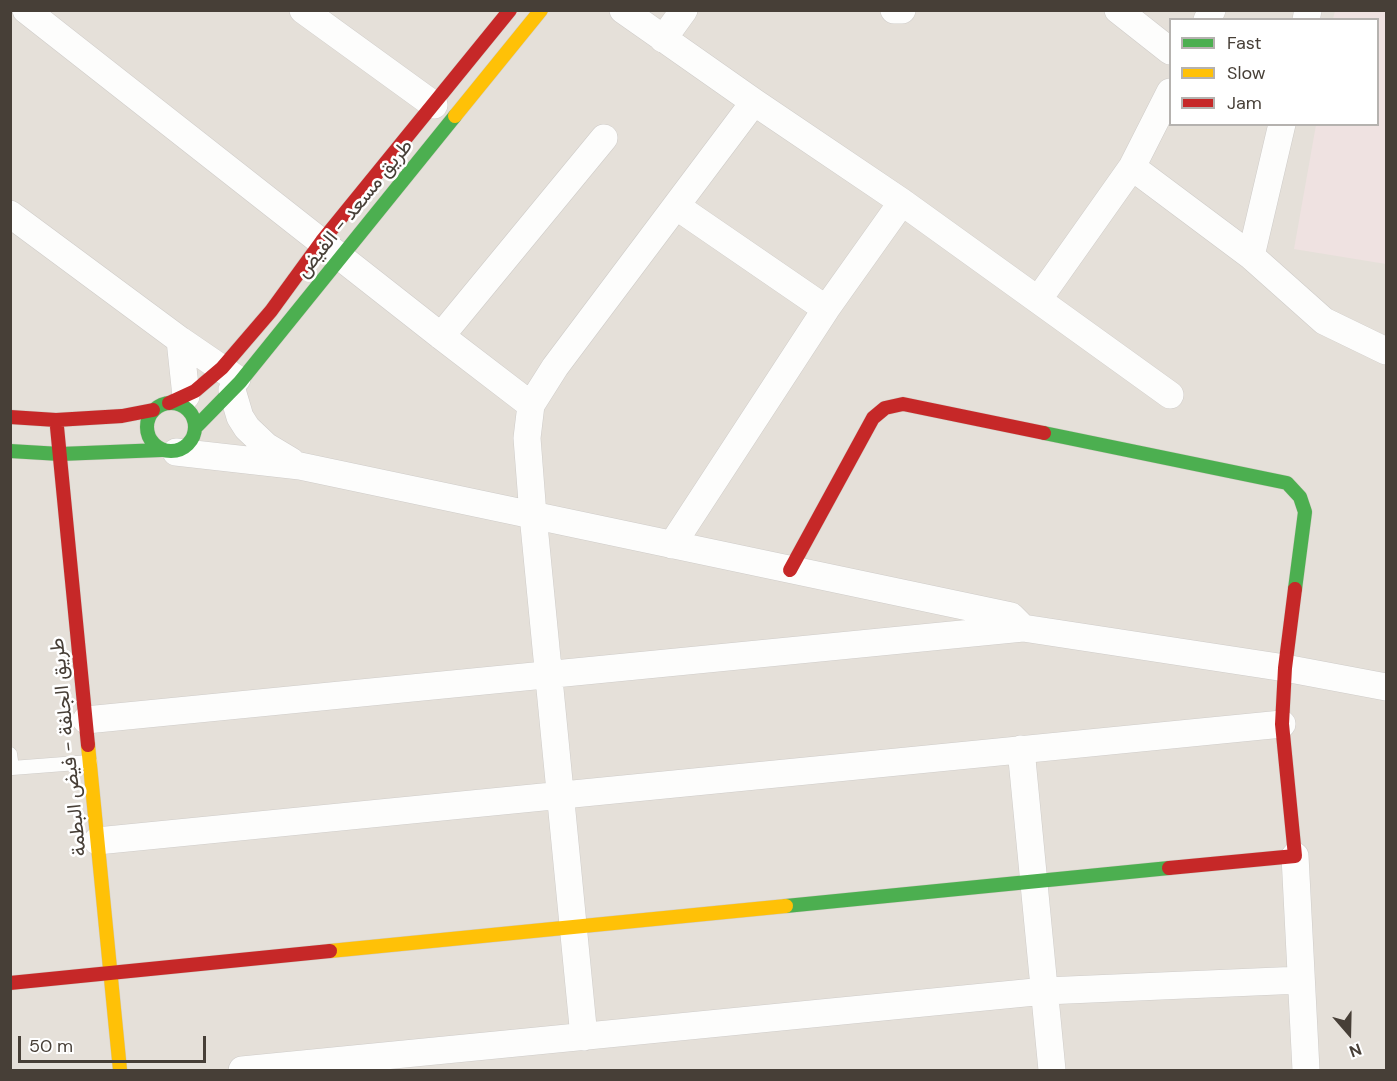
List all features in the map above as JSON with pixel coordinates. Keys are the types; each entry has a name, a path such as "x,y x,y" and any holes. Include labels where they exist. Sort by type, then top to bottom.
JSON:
{"street":[{"path":"27,10 531,405"},
{"path":"303,10 434,105"},
{"name":"طريق مسعد - الفيض","path":"177,400 205,385 231,380 293,318 331,249 434,105 510,10"},
{"name":"طريق مسعد - الفيض","path":"195,428 231,380 271,310 331,249 541,10"},
{"path":"623,10 902,202 1170,395"},
{"path":"663,39 684,10"},
{"path":"894,10 902,10"},
{"path":"1118,10 1169,50"},
{"path":"1038,300 1132,167 1169,94"},
{"path":"584,1037 533,514 527,438 531,405 555,367 754,102"},
{"path":"1251,256 1273,130"},
{"path":"441,336 604,138"},
{"path":"1132,167 1251,256 1324,321 1386,351"},
{"path":"672,545 826,309 902,202"},
{"path":"676,206 826,309"},
{"path":"10,214 231,380 238,411 247,428 266,446 300,466"},
{"path":"168,451 190,443 195,428 190,413 177,403 180,340"},
{"path":"168,451 149,440 146,432 148,417 160,405 177,400"},
{"path":"790,570 873,418 885,408 903,404 1287,483 1300,496 1305,512 1285,668 1282,724 1295,856 1306,1071"},
{"path":"10,417 56,420 122,416 153,410"},
{"name":"طريق الجلفة - فيض البطمة","path":"56,420 120,1071"},
{"path":"10,451 60,454 168,451 300,466 1011,616 1023,628"},
{"path":"86,720 1023,628 1285,668 1386,687"},
{"path":"97,841 1282,724"},
{"path":"1021,749 1052,1071"},
{"path":"10,983 1295,856"},
{"path":"242,1071 1044,991 1301,980"}],"lane":[{"path":"10,754 12,768 90,762"}],"shaded area":[{"path":"11,11 1386,11 1386,1070 11,1070"},
{"path":"1335,11 1386,11 1386,264 1294,249 1316,126 1379,126 1379,18 1333,18"}],"traffic: fast":[{"path":"195,428 240,382 455,116"},
{"path":"166,403 176,403 191,413 195,427 194,436 185,447 176,451 166,451 151,441 147,432 147,422 157,407 166,403"},
{"path":"1044,433 1287,483 1300,497 1305,512 1295,589"},
{"path":"10,451 60,454 161,450"},
{"path":"786,906 1169,868"}],"traffic: slow":[{"path":"455,116 541,10"},
{"path":"88,745 120,1070"},
{"path":"330,951 786,906"}],"traffic: jam":[{"path":"169,403 195,391 222,368 271,311 322,241 510,10"},
{"path":"790,570 873,418 885,408 903,404 1044,433"},
{"path":"10,417 56,420 122,416 153,410"},
{"path":"57,427 88,745"},
{"path":"1169,868 1295,856 1282,724 1285,668 1295,589"},
{"path":"10,983 330,951"}]}
